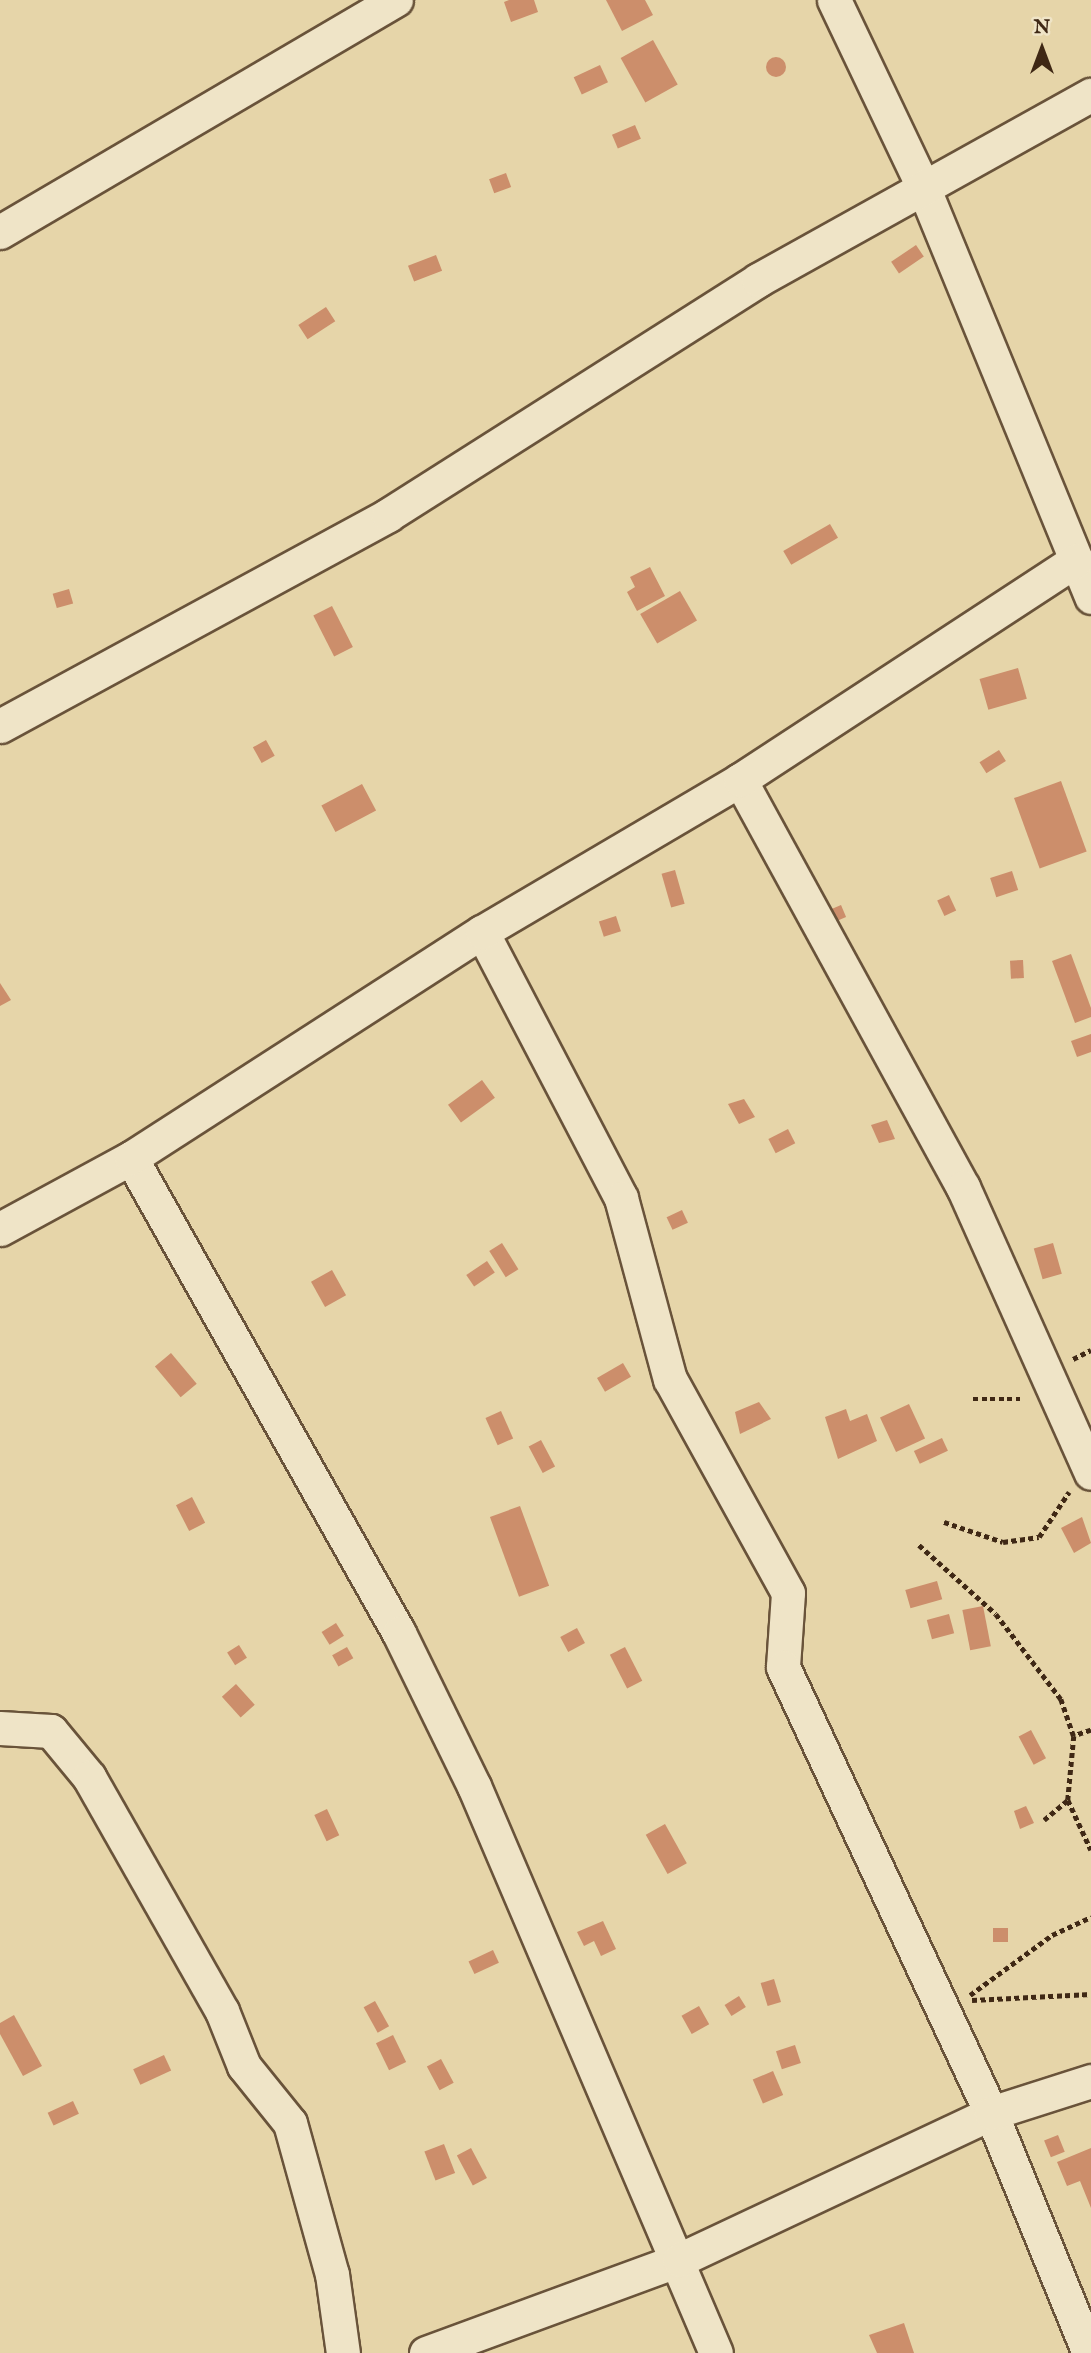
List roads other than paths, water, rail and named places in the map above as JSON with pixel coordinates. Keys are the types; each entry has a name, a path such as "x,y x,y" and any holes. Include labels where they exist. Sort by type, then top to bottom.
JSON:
{"street":[{"path":"0,232 396,0"},
{"path":"834,0 924,188 1091,597"},
{"path":"0,726 388,515 758,280 1091,95"},
{"path":"0,1229 131,1158 482,932 740,780 1076,560"},
{"path":"740,780 963,1187 1043,1374 1080,1416 1088,1467"},
{"path":"482,932 621,1198 670,1379 788,1593 783,1667 990,2113 1089,2353"},
{"path":"131,1158 399,1633 474,1786 716,2353"},
{"path":"0,1728 51,1731 89,1777 222,2011 244,2066 290,2123 332,2274 343,2353"},
{"path":"426,2353 678,2260 990,2113 1091,2081"}]}
